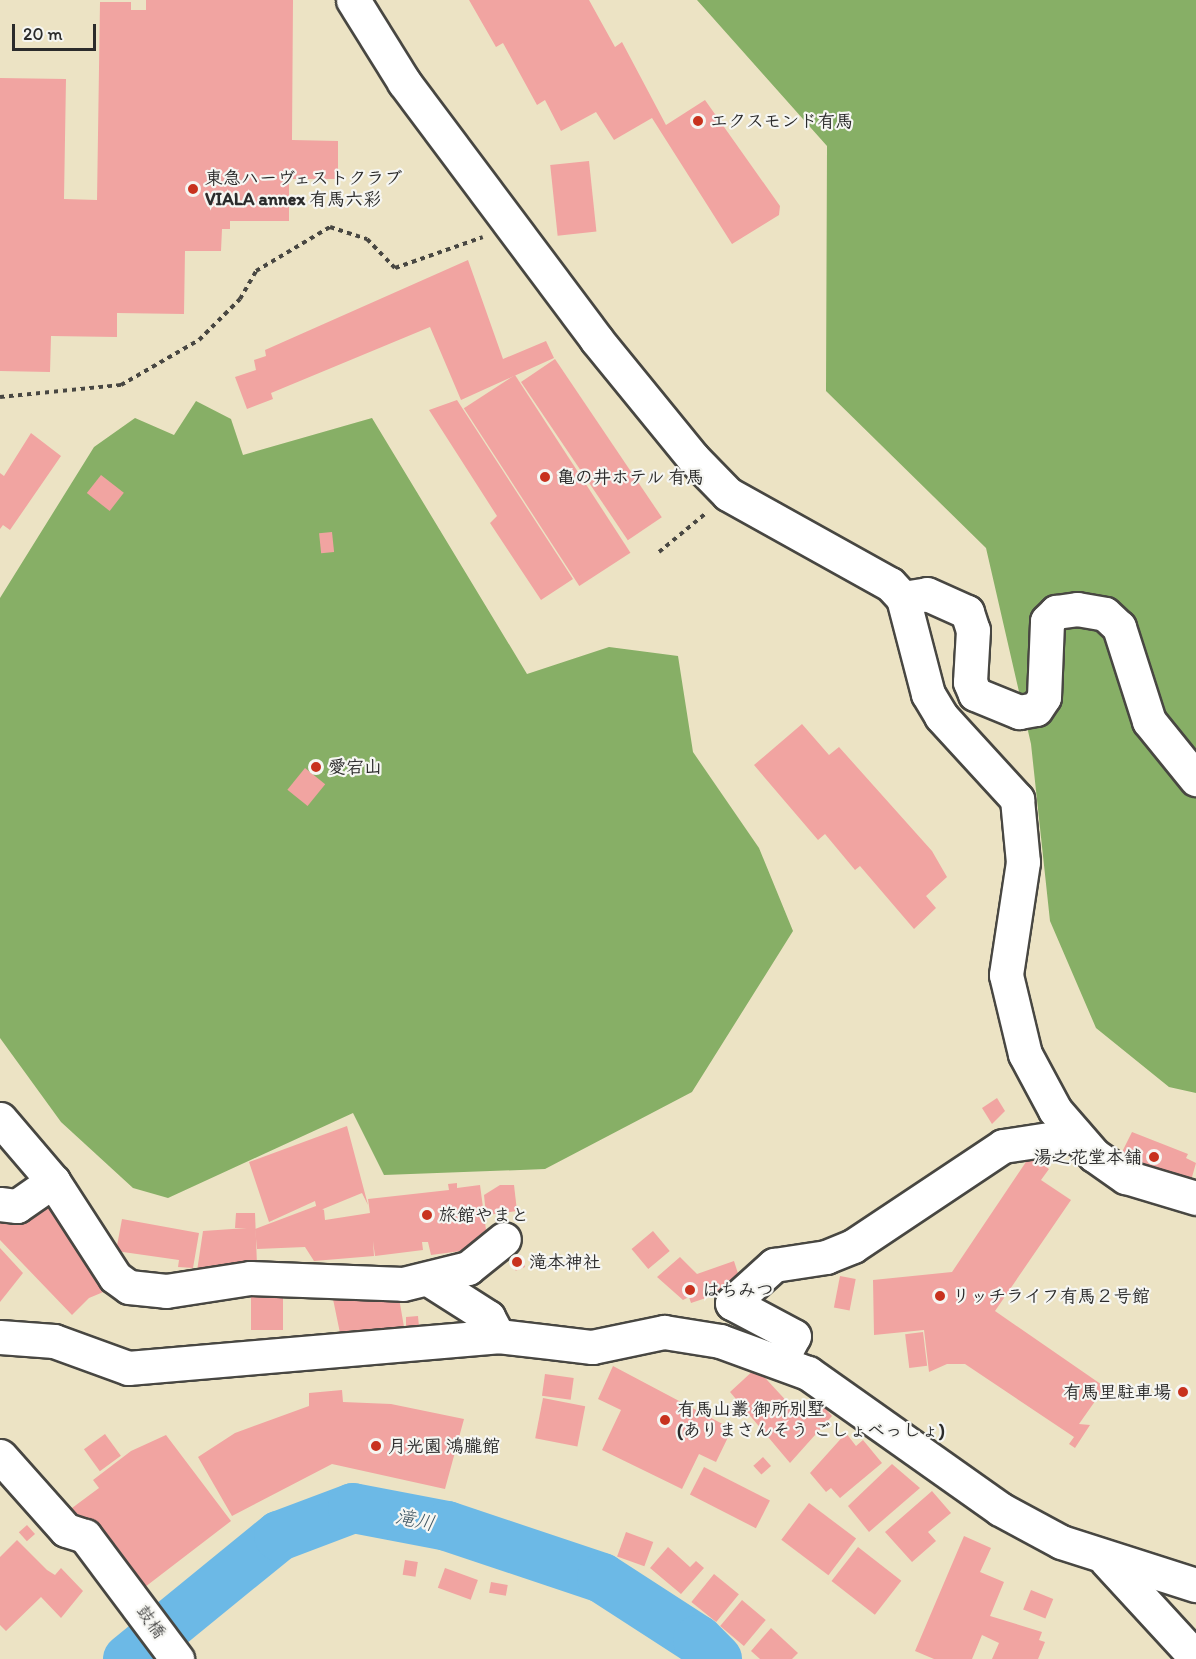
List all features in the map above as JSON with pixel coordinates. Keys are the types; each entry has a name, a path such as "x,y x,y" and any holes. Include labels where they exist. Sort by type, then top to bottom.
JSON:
{"street":[{"path":"353,0 404,82 650,407 728,494 890,584 903,598 928,694 941,716 1017,799 1023,862 1006,975 1013,1017 1045,1091 1076,1135 1126,1177 1196,1198"},
{"path":"903,598 927,594 967,612 973,630 970,682 975,694 1019,712 1036,709 1044,697 1047,621 1056,612 1077,609 1105,614 1119,627 1149,721 1196,779"},
{"path":"0,1119 53,1181 99,1256 129,1287 166,1291 250,1278 324,1284 430,1280 468,1268 504,1239"},
{"path":"781,1359 794,1336 732,1303 774,1265 826,1257 853,1246 1003,1146 1076,1135"},
{"path":"0,1204 17,1206 53,1181"},
{"path":"430,1280 488,1317 498,1336"},
{"path":"0,1337 54,1341 128,1368 498,1336 592,1347 664,1332 720,1341 781,1359 1000,1509 1105,1559 1196,1585"},
{"name":"鼓橋","path":"0,1456 66,1530 85,1536 126,1585 177,1659"},
{"path":"1105,1559 1196,1658"}],"path":[{"path":"0,397 121,385 199,340 240,299 256,271 330,227 367,239 395,268 514,226"},
{"path":"659,552 728,494"}],"green space":[{"path":"697,0 1196,0 1196,1093 1169,1087 1096,1028 1050,921 1031,744 986,548 826,391 827,146"},
{"path":"196,401 231,419 243,455 372,418 527,674 609,647 678,656 693,752 759,848 793,931 692,1092 545,1169 384,1175 353,1113 168,1198 133,1188 61,1122 0,1038 0,598 94,447 135,418 174,435"}],"building":[{"name":"東急ハーヴェストクラブ VIALA annex 有馬六彩","path":"146,0 293,0 292,140 338,141 338,179 289,179 289,221 230,221 230,229 222,229 221,251 185,251 184,314 117,313 117,337 51,336 50,372 0,371 0,78 66,79 64,199 97,200 100,2 131,2 131,10 146,10"},
{"name":"エクスモンド有馬","path":"469,0 589,0 615,47 622,42 666,125 705,100 780,206 779,215 732,244 652,118 614,140 596,112 561,131 545,100 537,105 503,43 496,47"},
{"path":"589,161 596,232 558,236 550,165"},
{"path":"468,260 503,359 546,341 554,358 461,400 430,327 271,393 273,399 247,409 235,377 256,370 254,360 266,356 265,350"},
{"path":"555,359 662,517 628,540 521,382"},
{"name":"亀の井ホテル 有馬","path":"515,375 630,553 579,586 464,408"},
{"path":"457,400 573,579 541,600 490,523 497,516 429,410"},
{"path":"31,433 61,456 10,530 3,525 0,529 0,473 4,476"},
{"path":"101,475 124,493 110,511 87,493"},
{"path":"332,532 334,552 321,553 319,533"},
{"path":"802,724 829,755 839,747 932,851 947,877 926,896 936,908 914,929 860,866 855,870 825,834 818,840 754,765"},
{"path":"305,768 325,784 308,806 287,790"},
{"path":"997,1098 1005,1111 992,1124 982,1108"},
{"path":"347,1126 368,1205 362,1193 323,1209 317,1210 315,1201 269,1222 249,1162"},
{"name":"湯之花堂本舗","path":"1132,1132 1188,1154 1186,1158 1196,1163 1190,1184 1120,1156"},
{"name":"リッチライフ有馬２号館","path":"1030,1156 1049,1169 1041,1180 1071,1200 995,1311 1105,1387 1079,1424 1090,1425 1075,1448 1069,1444 1074,1437 965,1364 947,1364 929,1372 924,1330 874,1335 873,1280 952,1272"},
{"path":"457,1183 457,1188 480,1185 486,1230 461,1251 431,1255 428,1242 422,1242 423,1250 375,1256 373,1241 374,1256 314,1261 305,1247 257,1249 255,1229 316,1206 324,1210 325,1220 370,1213 368,1199 449,1190 448,1184"},
{"path":"500,1185 514,1185 517,1211 486,1215 484,1195"},
{"path":"44,1195 113,1288 89,1298 72,1315 0,1240 0,1212"},
{"path":"236,1213 255,1213 257,1265 197,1271 203,1231 247,1228 235,1228"},
{"path":"122,1219 199,1233 193,1268 178,1267 179,1260 116,1251"},
{"path":"653,1231 670,1251 648,1269 632,1249"},
{"path":"0,1248 23,1273 0,1302"},
{"name":"滝本神社","path":"520,1254 525,1267 516,1271 511,1258"},
{"path":"680,1257 697,1274 734,1261 742,1286 691,1303 689,1297 683,1300 657,1277"},
{"path":"840,1276 856,1279 850,1310 834,1307"},
{"path":"251,1290 283,1290 283,1330 251,1330"},
{"path":"398,1292 404,1327 354,1336 353,1330 340,1333 333,1299"},
{"path":"418,1316 419,1327 406,1327 406,1317"},
{"path":"923,1332 927,1366 909,1368 905,1334"},
{"name":"有馬山叢 御所別墅 (ありまさんそう ごしょべっしょ)","path":"613,1366 732,1429 716,1462 699,1454 682,1489 602,1450 621,1410 598,1399"},
{"path":"756,1368 804,1420 821,1404 832,1416 790,1463 730,1392"},
{"path":"545,1374 574,1378 571,1400 542,1396"},
{"path":"342,1390 343,1402 391,1404 464,1419 445,1489 332,1464 232,1516 198,1457 235,1433 309,1406 309,1393"},
{"path":"543,1398 585,1406 577,1446 535,1438"},
{"path":"846,1433 856,1446 863,1440 882,1463 840,1498 831,1488 826,1492 810,1473"},
{"path":"105,1434 121,1456 100,1471 84,1449"},
{"path":"166,1435 231,1521 145,1587 137,1576 128,1582 72,1508 99,1488 93,1480 131,1451"},
{"path":"763,1457 771,1466 761,1475 753,1466"},
{"path":"892,1464 920,1488 869,1532 848,1506"},
{"path":"704,1467 770,1501 756,1528 690,1495"},
{"path":"932,1491 951,1513 928,1532 936,1541 912,1562 885,1532"},
{"path":"809,1503 856,1539 828,1575 781,1540"},
{"path":"27,1525 35,1534 27,1541 19,1532"},
{"path":"626,1532 653,1542 644,1566 617,1556"},
{"path":"964,1536 991,1548 980,1572 1004,1582 990,1616 1042,1632 1039,1640 1045,1642 1038,1659 992,1659 999,1643 982,1635 972,1659 934,1659 915,1651"},
{"path":"17,1540 47,1570 55,1575 61,1568 83,1591 61,1618 41,1597 6,1631 0,1625 0,1557"},
{"path":"668,1547 690,1567 696,1561 704,1568 681,1594 650,1568"},
{"path":"858,1547 901,1581 875,1615 832,1581"},
{"path":"405,1560 418,1562 415,1577 403,1575"},
{"path":"445,1568 478,1580 471,1600 438,1588"},
{"path":"714,1574 739,1594 716,1622 691,1602"},
{"path":"491,1582 508,1585 506,1596 489,1593"},
{"path":"1031,1590 1053,1599 1045,1618 1023,1609"},
{"path":"742,1600 766,1620 744,1646 720,1626"},
{"path":"771,1628 798,1653 792,1659 760,1659 751,1651"}],"waterway":[{"name":"滝川","path":"128,1659 279,1536 353,1508 447,1526 602,1578 698,1640 717,1659"}],"place":[{"name":"エクスモンド有馬","path":"698,121"},
{"name":"東急ハーヴェストクラブ VIALA annex 有馬六彩","path":"193,189"},
{"name":"亀の井ホテル 有馬","path":"545,477"},
{"name":"愛宕山","path":"316,767"},
{"name":"湯之花堂本舗","path":"1154,1157"},
{"name":"旅館やまと","path":"427,1215"},
{"name":"滝本神社","path":"517,1262"},
{"name":"はちみつ","path":"690,1290"},
{"name":"リッチライフ有馬２号館","path":"940,1296"},
{"name":"有馬里駐車場","path":"1183,1392"},
{"name":"有馬山叢 御所別墅 (ありまさんそう ごしょべっしょ)","path":"665,1420"},
{"name":"月光園 鴻朧館","path":"376,1446"}]}
